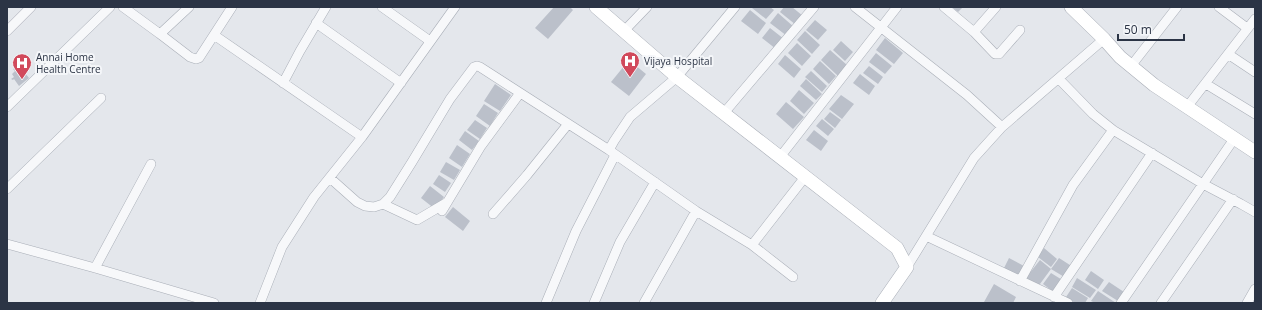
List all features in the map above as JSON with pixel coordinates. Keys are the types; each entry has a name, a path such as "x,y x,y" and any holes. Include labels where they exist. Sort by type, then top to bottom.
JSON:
{"street":[{"path":"7,31 28,10 18,7"},
{"path":"7,107 110,7"},
{"path":"123,7 190,57 196,58 199,58 232,7"},
{"path":"160,34 189,7"},
{"path":"283,83 326,7"},
{"path":"382,7 430,41"},
{"path":"260,303 282,247 314,197 362,137 454,7"},
{"path":"596,7 677,78 897,248 907,267"},
{"path":"624,31 648,7"},
{"path":"546,303 576,231 612,153 614,141 630,117 677,78 735,7"},
{"path":"724,113 814,7"},
{"path":"855,7 967,95 1002,127"},
{"path":"780,157 897,7"},
{"path":"944,7 974,32 996,54 999,54 1020,30"},
{"path":"974,32 996,7"},
{"path":"1071,7 1120,57 1154,85 1255,152"},
{"path":"1131,66 1177,7"},
{"path":"1219,7 1248,28"},
{"path":"1187,108 1255,19"},
{"path":"316,23 400,83"},
{"path":"214,35 362,137"},
{"path":"882,303 907,267 974,158 1002,127 1104,40"},
{"path":"1228,54 1255,72"},
{"path":"330,178 358,202 365,206 374,207 383,204 390,197 405,174 450,99 474,67 477,66 568,124 696,210 752,245 793,277"},
{"path":"1059,78 1093,114 1113,130 1203,184 1255,212"},
{"path":"1206,84 1255,114"},
{"path":"442,211 481,146 520,93"},
{"path":"7,189 101,98"},
{"path":"493,214 568,124"},
{"path":"1020,280 1073,185 1113,130"},
{"path":"1121,303 1234,139"},
{"path":"1054,297 1152,153"},
{"path":"95,268 151,164"},
{"path":"752,245 805,177"},
{"path":"594,303 620,242 655,182"},
{"path":"1161,303 1233,199"},
{"path":"383,204 417,220 448,202"},
{"path":"644,303 696,210"},
{"path":"926,236 1068,303"},
{"path":"7,244 214,303"},
{"path":"1250,301 1255,289"}],"building":[{"path":"554,7 570,7 573,10 548,39 535,28"},
{"path":"770,7 774,10 766,19 752,8"},
{"path":"784,7 792,7 803,16 796,25 780,12"},
{"path":"952,7 963,7 958,12"},
{"path":"750,10 766,23 758,34 741,21"},
{"path":"778,13 794,27 787,36 770,23"},
{"path":"815,20 827,30 818,40 806,30"},
{"path":"770,28 784,39 776,49 762,38"},
{"path":"805,31 820,45 812,54 797,40"},
{"path":"885,38 903,53 894,64 876,50"},
{"path":"841,41 853,52 845,61 833,50"},
{"path":"797,43 811,56 802,66 788,53"},
{"path":"830,50 847,65 838,76 821,60"},
{"path":"876,53 892,66 885,74 869,62"},
{"path":"785,55 801,69 794,78 778,64"},
{"path":"629,60 646,74 629,96 611,82"},
{"path":"820,61 836,76 829,84 813,69"},
{"path":"19,65 29,78 19,86 14,79 11,79 14,77 12,74 15,71 13,69"},
{"path":"869,66 883,77 878,84 863,73"},
{"path":"811,71 827,86 822,92 805,77"},
{"path":"860,74 875,86 869,95 853,83"},
{"path":"806,79 822,94 816,100 800,86"},
{"path":"495,84 511,95 500,111 484,101"},
{"path":"799,90 814,103 804,114 790,101"},
{"path":"841,95 854,104 842,119 829,109"},
{"path":"786,102 804,117 793,129 776,114"},
{"path":"484,104 498,113 490,126 476,116"},
{"path":"830,112 841,120 835,128 824,119"},
{"path":"822,119 834,129 828,136 816,126"},
{"path":"475,120 487,128 480,139 467,130"},
{"path":"814,130 828,141 821,151 806,140"},
{"path":"465,131 479,141 472,150 459,140"},
{"path":"457,145 470,154 462,167 449,158"},
{"path":"446,162 460,170 454,180 440,172"},
{"path":"439,175 451,183 445,192 433,184"},
{"path":"430,186 444,197 435,209 421,198"},
{"path":"453,207 470,221 463,231 445,217"},
{"path":"1044,248 1057,259 1051,267 1038,257"},
{"path":"1009,258 1024,266 1019,276 1004,268"},
{"path":"1059,258 1073,267 1066,278 1051,269"},
{"path":"1040,260 1051,269 1037,288 1025,279"},
{"path":"1091,271 1104,280 1098,289 1085,280"},
{"path":"1051,273 1064,281 1055,293 1043,284"},
{"path":"1077,278 1096,290 1090,298 1072,287"},
{"path":"1109,282 1124,292 1118,301 1102,291"},
{"path":"994,284 1016,297 1013,303 984,302"},
{"path":"1072,288 1088,298 1085,303 1075,303 1066,297"},
{"path":"1098,291 1116,303 1095,303 1091,301"}],"place":[{"name":"Vijaya Hospital","path":"630,78"},
{"name":"Annai Home Health Centre","path":"22,80"}]}
